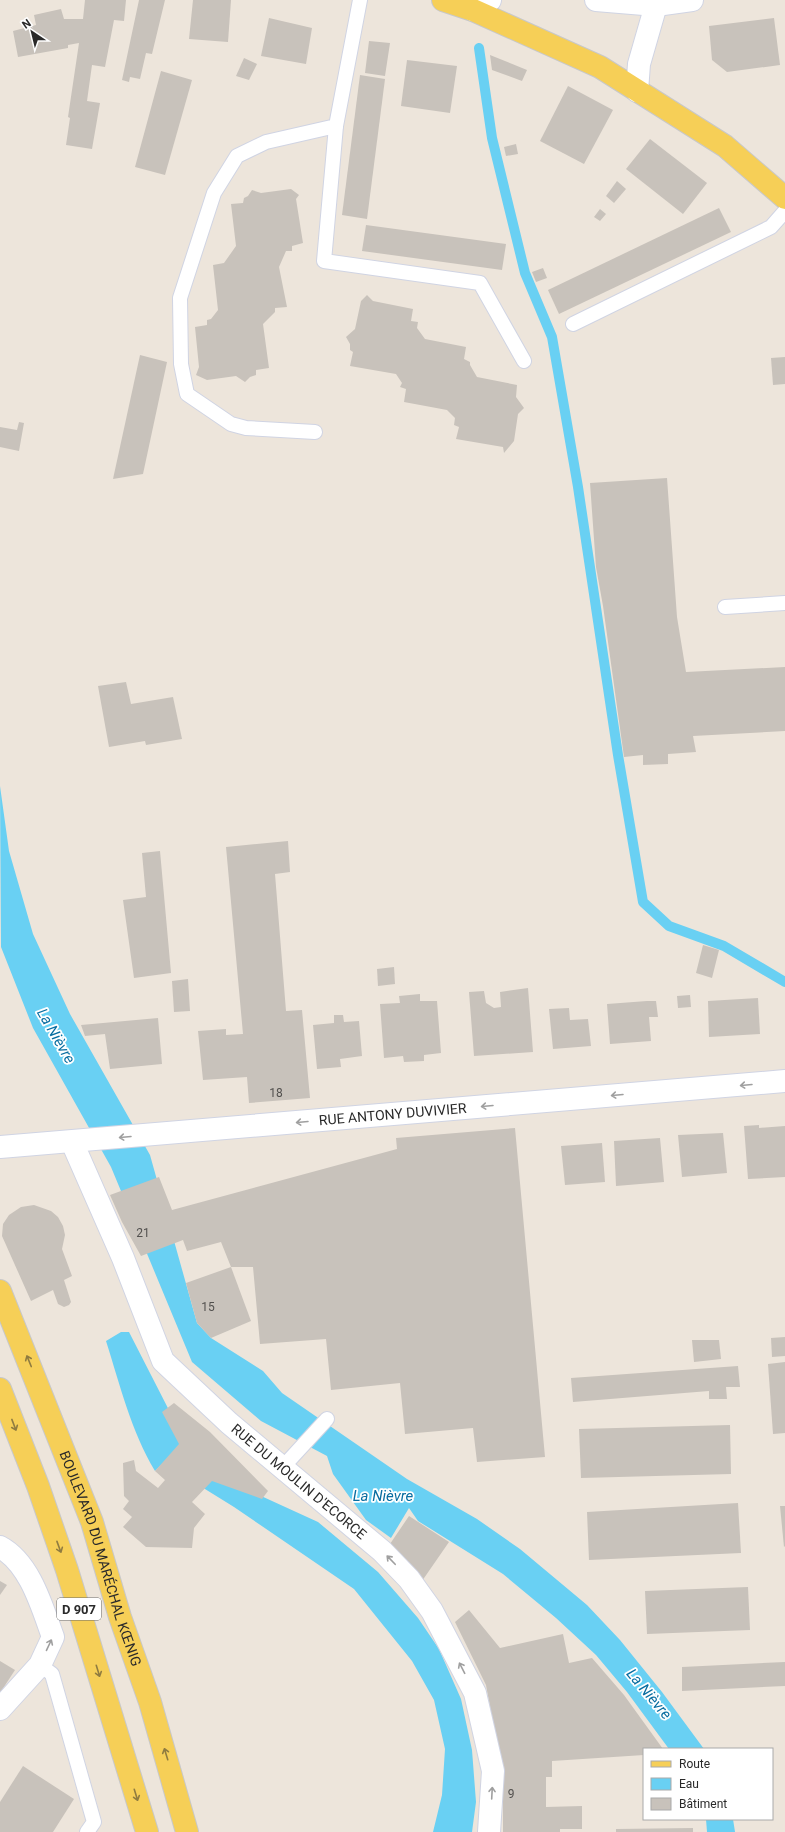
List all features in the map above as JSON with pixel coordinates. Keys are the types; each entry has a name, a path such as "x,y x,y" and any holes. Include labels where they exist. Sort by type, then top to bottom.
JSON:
{"main road":[{"path":"443,0 482,5 600,67 725,146 785,198"},
{"name":"BOULEVARD DU MARÉCHAL KŒNIG","path":"0,1291 92,1522 120,1617 150,1702 187,1832"},
{"name":"D 907","path":"0,1388 38,1486 67,1570 147,1832"}],"street":[{"path":"596,0 656,5 692,0"},
{"path":"637,91 640,64 656,5"},
{"name":"RUE ANTONY DUVIVIER","path":"0,1147 785,1081"},
{"name":"RUE DU MOULIN D'ECORCE","path":"72,1142 123,1258 163,1361 229,1423 382,1550 409,1579 432,1611 475,1693 493,1771 490,1832"},
{"path":"0,1547 7,1551 26,1573 38,1597 53,1637 40,1665 0,1709"}],"lane":[{"path":"360,0 336,126 324,261 480,283 524,361"},
{"path":"315,432 246,428 231,424 187,394 181,364 180,298 214,193 237,156 266,142 336,126"},
{"path":"573,324 771,227 785,212"},
{"path":"725,607 785,603"},
{"path":"282,1468 327,1419"},
{"path":"40,1665 52,1674 94,1822 87,1832"}],"water":[{"name":"La Nièvre","path":"0,786 9,851 33,934 70,1014 150,1155 197,1323 211,1338 263,1371 282,1393 407,1479 477,1519 520,1549 587,1605 620,1640 662,1692 703,1748 668,1748 627,1692 596,1655 556,1618 503,1574 418,1521 409,1508 391,1538 366,1520 333,1474 327,1456 261,1421 192,1362 111,1167 33,1028 1,947"},
{"path":"121,1332 129,1332 173,1418 250,1491 318,1522 378,1572 418,1618 439,1649 461,1699 472,1750 476,1802 472,1832 433,1832 442,1795 445,1749 434,1700 412,1661 354,1589 234,1507 163,1463 155,1471 139,1440 121,1391 106,1341"},
{"path":"706,1820 733,1820 735,1832 707,1832"}],"building":[{"path":"85,0 126,0 124,21 114,20 105,67 92,65 87,101 100,103 92,149 66,145 70,118 68,117 79,43 68,45 68,48 18,57 13,31 36,25 34,15 61,9 64,19 83,19"},
{"path":"139,0 165,0 152,54 146,53 140,79 130,77 129,82 122,80"},
{"path":"193,0 231,0 228,42 189,39"},
{"path":"269,18 312,28 306,64 261,56"},
{"path":"774,18 780,65 727,72 712,60 709,26"},
{"path":"369,41 390,43 385,76 365,73"},
{"path":"490,55 527,70 522,81 492,70"},
{"path":"244,58 257,64 249,80 236,76"},
{"path":"407,60 457,66 450,113 401,106"},
{"path":"161,71 192,80 165,175 135,167"},
{"path":"360,75 385,79 367,219 342,215"},
{"path":"568,86 613,110 584,164 540,141"},
{"path":"650,139 707,183 683,214 626,169"},
{"path":"516,144 518,154 506,156 504,147"},
{"path":"617,181 626,189 614,203 606,196"},
{"path":"291,189 299,195 296,199 303,243 292,246 292,251 286,251 279,267 287,307 275,308 275,312 263,324 269,368 256,370 256,375 250,377 245,382 236,376 207,380 196,375 199,367 195,327 207,325 207,320 211,319 218,310 213,265 224,263 236,246 231,204 243,203 244,198 248,196 252,190 261,193"},
{"path":"719,208 731,232 559,314 548,290"},
{"path":"600,209 606,214 600,221 594,217"},
{"path":"366,225 506,244 502,270 362,251"},
{"path":"543,268 547,278 536,282 532,272"},
{"path":"367,295 373,301 413,309 411,321 418,322 417,328 425,339 466,347 464,359 470,362 470,365 477,377 517,385 516,397 524,408 518,414 514,441 504,453 503,447 456,439 459,427 454,425 455,418 447,410 404,402 406,389 400,387 402,383 396,374 350,366 353,352 350,350 350,344 346,337 355,329 361,301"},
{"path":"140,355 167,362 143,474 113,479"},
{"path":"785,357 785,384 773,385 771,358"},
{"path":"19,422 24,423 19,451 0,447 0,427 17,430"},
{"path":"667,478 677,617 686,672 785,667 785,731 693,736 696,752 668,754 668,764 643,765 643,755 624,757 603,606 596,567 590,483"},
{"path":"126,682 131,704 173,697 182,739 146,745 145,741 109,747 98,686"},
{"path":"288,841 290,872 275,874 286,1011 302,1010 310,1098 249,1103 247,1077 203,1080 198,1031 226,1029 226,1035 243,1034 226,847"},
{"path":"160,851 171,973 134,978 123,900 146,897 142,853"},
{"path":"703,945 719,950 712,978 696,973"},
{"path":"394,967 395,984 378,986 377,969"},
{"path":"188,979 190,1011 174,1012 172,981"},
{"path":"528,988 533,1052 474,1056 469,992 484,991 486,1003 494,1008 501,1007 500,992"},
{"path":"420,994 420,1001 437,1001 441,1053 424,1055 424,1061 404,1062 403,1056 384,1058 380,1004 400,1003 399,996"},
{"path":"690,995 691,1007 678,1008 677,996"},
{"path":"758,998 760,1034 709,1037 708,1001"},
{"path":"656,1001 658,1017 649,1017 651,1041 610,1044 607,1004"},
{"path":"569,1008 570,1020 588,1019 591,1046 553,1049 549,1009"},
{"path":"334,1015 343,1015 344,1022 359,1021 362,1056 340,1059 341,1067 317,1069 313,1025 334,1023"},
{"path":"158,1018 162,1064 110,1069 105,1034 85,1036 81,1025"},
{"path":"759,1125 759,1128 785,1126 785,1177 748,1179 744,1126"},
{"path":"515,1128 545,1457 477,1462 473,1428 405,1434 400,1383 331,1390 326,1339 260,1344 253,1267 231,1267 221,1242 187,1251 183,1240 141,1256 122,1222 110,1195 159,1177 172,1210 397,1149 396,1138"},
{"path":"723,1133 727,1173 682,1177 678,1135"},
{"path":"660,1138 664,1182 616,1186 614,1141"},
{"path":"602,1143 605,1182 565,1185 561,1146"},
{"path":"34,1205 51,1211 58,1217 63,1226 65,1235 62,1249 72,1276 64,1280 71,1302 69,1305 64,1307 58,1304 53,1290 31,1301 2,1236 3,1224 9,1215 21,1207"},
{"path":"231,1267 251,1321 211,1338 197,1323 186,1283"},
{"path":"785,1337 785,1356 772,1357 771,1338"},
{"path":"692,1340 719,1340 721,1359 694,1362"},
{"path":"785,1362 785,1433 773,1434 768,1364"},
{"path":"738,1366 740,1387 726,1387 727,1399 709,1399 709,1391 573,1402 571,1378"},
{"path":"174,1403 210,1432 268,1491 262,1499 212,1481 192,1502 205,1514 194,1528 192,1548 146,1547 123,1527 132,1517 123,1509 129,1501 124,1496 123,1463 134,1460 136,1471 158,1488 165,1480 155,1471 179,1444 162,1412"},
{"path":"730,1425 731,1474 581,1478 579,1429"},
{"path":"738,1503 741,1553 589,1560 587,1512"},
{"path":"780,1506 785,1506 784,1547"},
{"path":"409,1516 449,1542 422,1581 402,1555 390,1544"},
{"path":"0,1581 7,1585 0,1595"},
{"path":"748,1587 750,1630 647,1634 645,1591"},
{"path":"469,1610 500,1648 563,1634 569,1663 592,1658 624,1695 662,1748 643,1748 643,1755 552,1761 552,1777 546,1777 546,1807 582,1806 582,1829 560,1829 560,1832 503,1832 503,1778 486,1685 455,1622"},
{"path":"0,1661 15,1670 0,1693"},
{"path":"785,1662 785,1686 682,1691 682,1667"},
{"path":"23,1766 74,1799 53,1832 0,1832 0,1802"},
{"path":"693,1828 693,1832 616,1832 616,1829"}],"waterway":[{"path":"479,48 492,138 525,273 552,337 578,487 618,755 643,902 669,926 724,946 785,982"}]}
